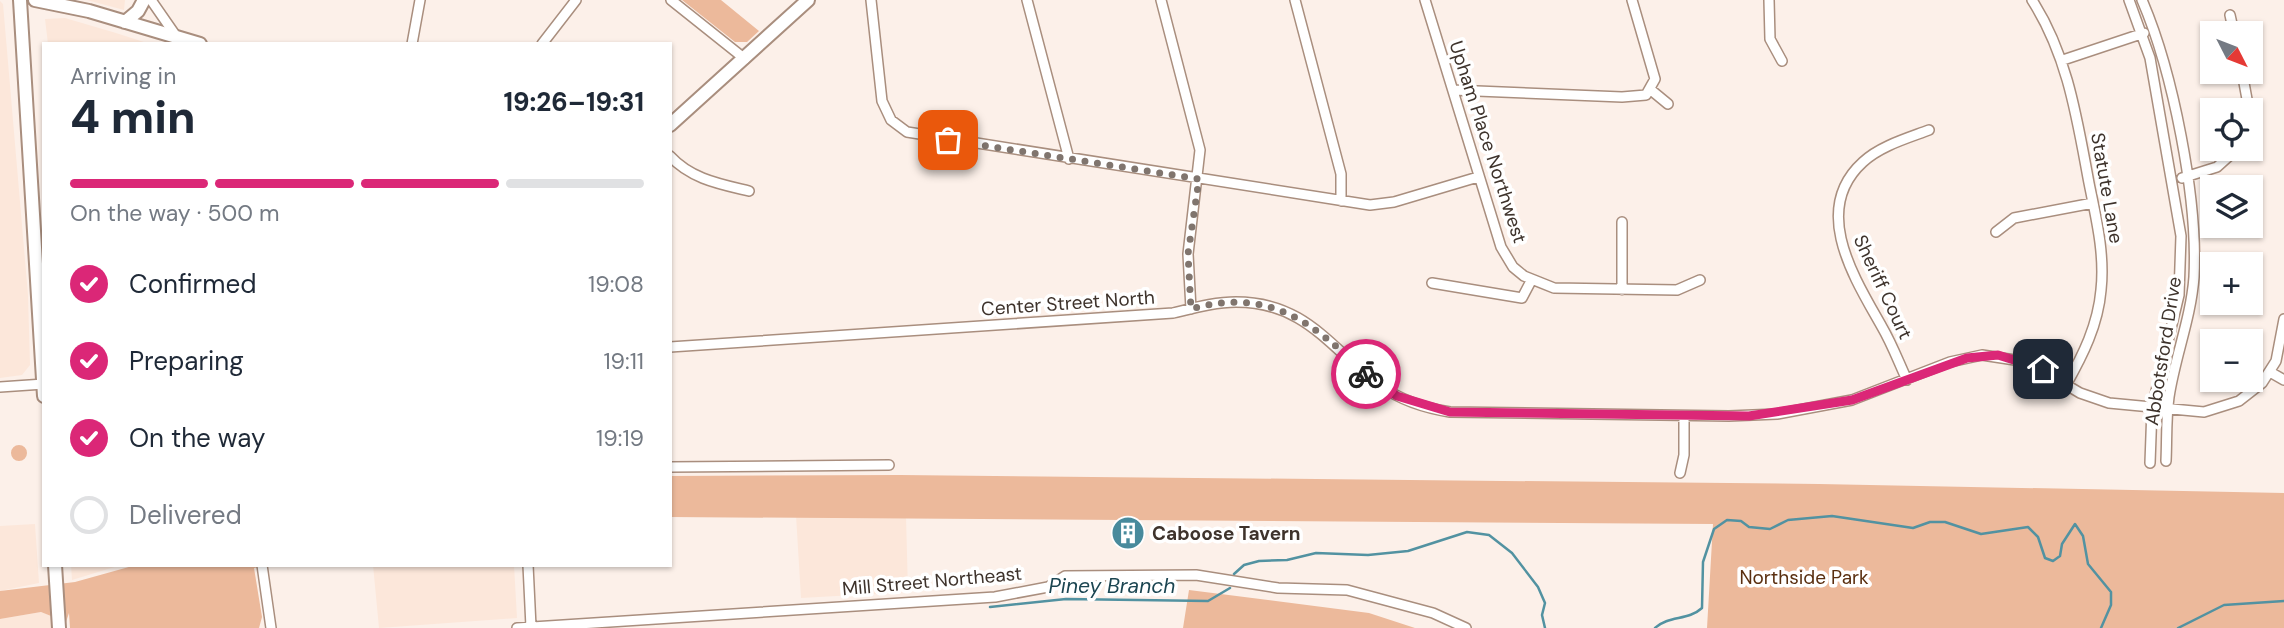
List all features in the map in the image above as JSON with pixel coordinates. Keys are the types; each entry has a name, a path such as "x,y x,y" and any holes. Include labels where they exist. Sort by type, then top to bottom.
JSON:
{"main road":[{"path":"20,0 42,367"},
{"path":"35,0 125,22 176,40"},
{"path":"125,22 138,11 144,0"},
{"path":"672,123 808,0"},
{"path":"55,567 58,628"}],"street":[{"path":"150,0 176,40"},
{"path":"412,42 420,0"},
{"path":"544,42 576,0"},
{"path":"671,0 745,59"},
{"path":"871,0 885,111 898,127 924,136 1341,201 1387,204 1478,177"},
{"path":"1027,0 1069,159"},
{"path":"1161,0 1198,142 1199,179 1188,254 1191,309"},
{"path":"1295,0 1341,174 1341,201"},
{"name":"Upham Place Northwest","path":"1425,0 1501,247 1513,267 1531,281"},
{"path":"1452,90 1640,97 1651,90 1655,79 1632,0"},
{"path":"1769,0 1770,38 1782,61"},
{"name":"Statute Lane","path":"2032,0 2063,60 2101,247 2101,290 2093,329 2066,385"},
{"name":"Abbotsford Drive","path":"2129,0 2153,71 2174,180 2181,236 2179,295 2152,408 2150,463"},
{"name":"Abbotsford Drive","path":"2142,0 2155,29 2186,177 2194,240 2194,278 2168,410 2166,461"},
{"path":"2230,15 2231,21"},
{"path":"2063,60 2155,29"},
{"path":"1651,90 1668,104"},
{"name":"Sheriff Court","path":"1907,380 1853,274 1840,235 1838,210 1845,186 1862,163 1873,154 1930,130"},
{"path":"672,158 691,173 749,191"},
{"path":"2174,180 2217,167 2224,161"},
{"path":"1996,232 2014,218 2093,203"},
{"path":"1622,222 1622,290"},
{"path":"1432,283 1522,298 1531,281 1554,288 1677,290 1700,280"},
{"name":"Center Street North","path":"672,347 1056,322 1237,302 1276,308 1294,315 1325,335 1382,387 1414,404 1433,409 1684,416 1777,414 1839,403 1950,362 1998,355 2028,362 2094,399 2168,410 2204,412 2226,407 2251,393 2270,372"},
{"path":"2284,320 2280,348 2270,372 2284,380"},
{"path":"0,387 42,384"},
{"path":"1680,473 1684,455 1684,416"},
{"path":"672,467 890,465"},
{"path":"262,567 271,628"},
{"path":"528,567 531,627"},
{"name":"Mill Street Northeast","path":"517,628 995,597 1048,587 1065,576 1196,575 1278,588 1347,590 1433,612 1466,628"}],"shaded area":[{"path":"87,0 125,0 124,10"},
{"path":"0,1 3,4 28,295 30,365 22,375 0,378"},
{"path":"65,18 144,42 48,42 45,19"},
{"path":"796,515 906,516 908,592 801,598"},
{"path":"35,524 39,583 0,591 0,526"},
{"path":"71,567 114,567 72,580"},
{"path":"373,567 514,567 517,618 379,628"},
{"path":"41,612 66,622 66,628 0,628 0,619"}],"green space":[{"path":"682,0 721,0 759,31 747,42 735,42"},
{"path":"19,445 25,447 25,459 19,461 13,459 11,453 13,447"},
{"name":"Northside Park","path":"900,475 1819,484 2284,493 2284,628 1707,628 1713,524 672,517 672,476"},
{"path":"129,567 259,567 254,568 262,617 259,628 70,628 69,613 66,622 41,612 0,619 0,591 75,582"},
{"path":"1189,590 1369,613 1415,628 1183,628"}],"waterway":[{"name":"Piney Branch","path":"1655,628 1666,621 1691,615 1702,608 1703,562 1714,529 1727,520 1741,521 1749,527 1770,529 1788,520 1832,516 1913,528 1930,522 1945,522 1981,534 2028,527 2038,537 2045,558 2053,561 2060,556 2062,544 2075,524 2083,536 2088,564 2111,592 2111,605 2101,628"},
{"name":"Piney Branch","path":"1234,574 1244,565 1259,561 1287,560 1316,553 1368,555 1408,551 1467,532 1489,535 1512,553 1538,587 1545,603 1542,615 1545,628"},
{"name":"Piney Branch","path":"990,607 1066,599 1208,601 1230,588"},
{"name":"Piney Branch","path":"2178,628 2224,605 2284,601"}],"way so far":[{"path":"948,140 1199,179 1188,254 1191,309 1216,303 1237,302 1276,308 1310,324 1366,374"}],"place":[{"name":"Caboose Tavern","path":"1128,533"}],"route":[{"path":"1366,374 1382,387 1414,404 1450,412 1749,416 1777,414 1852,400 1876,393 1950,362 1982,355 2012,358 2043,369"}]}
